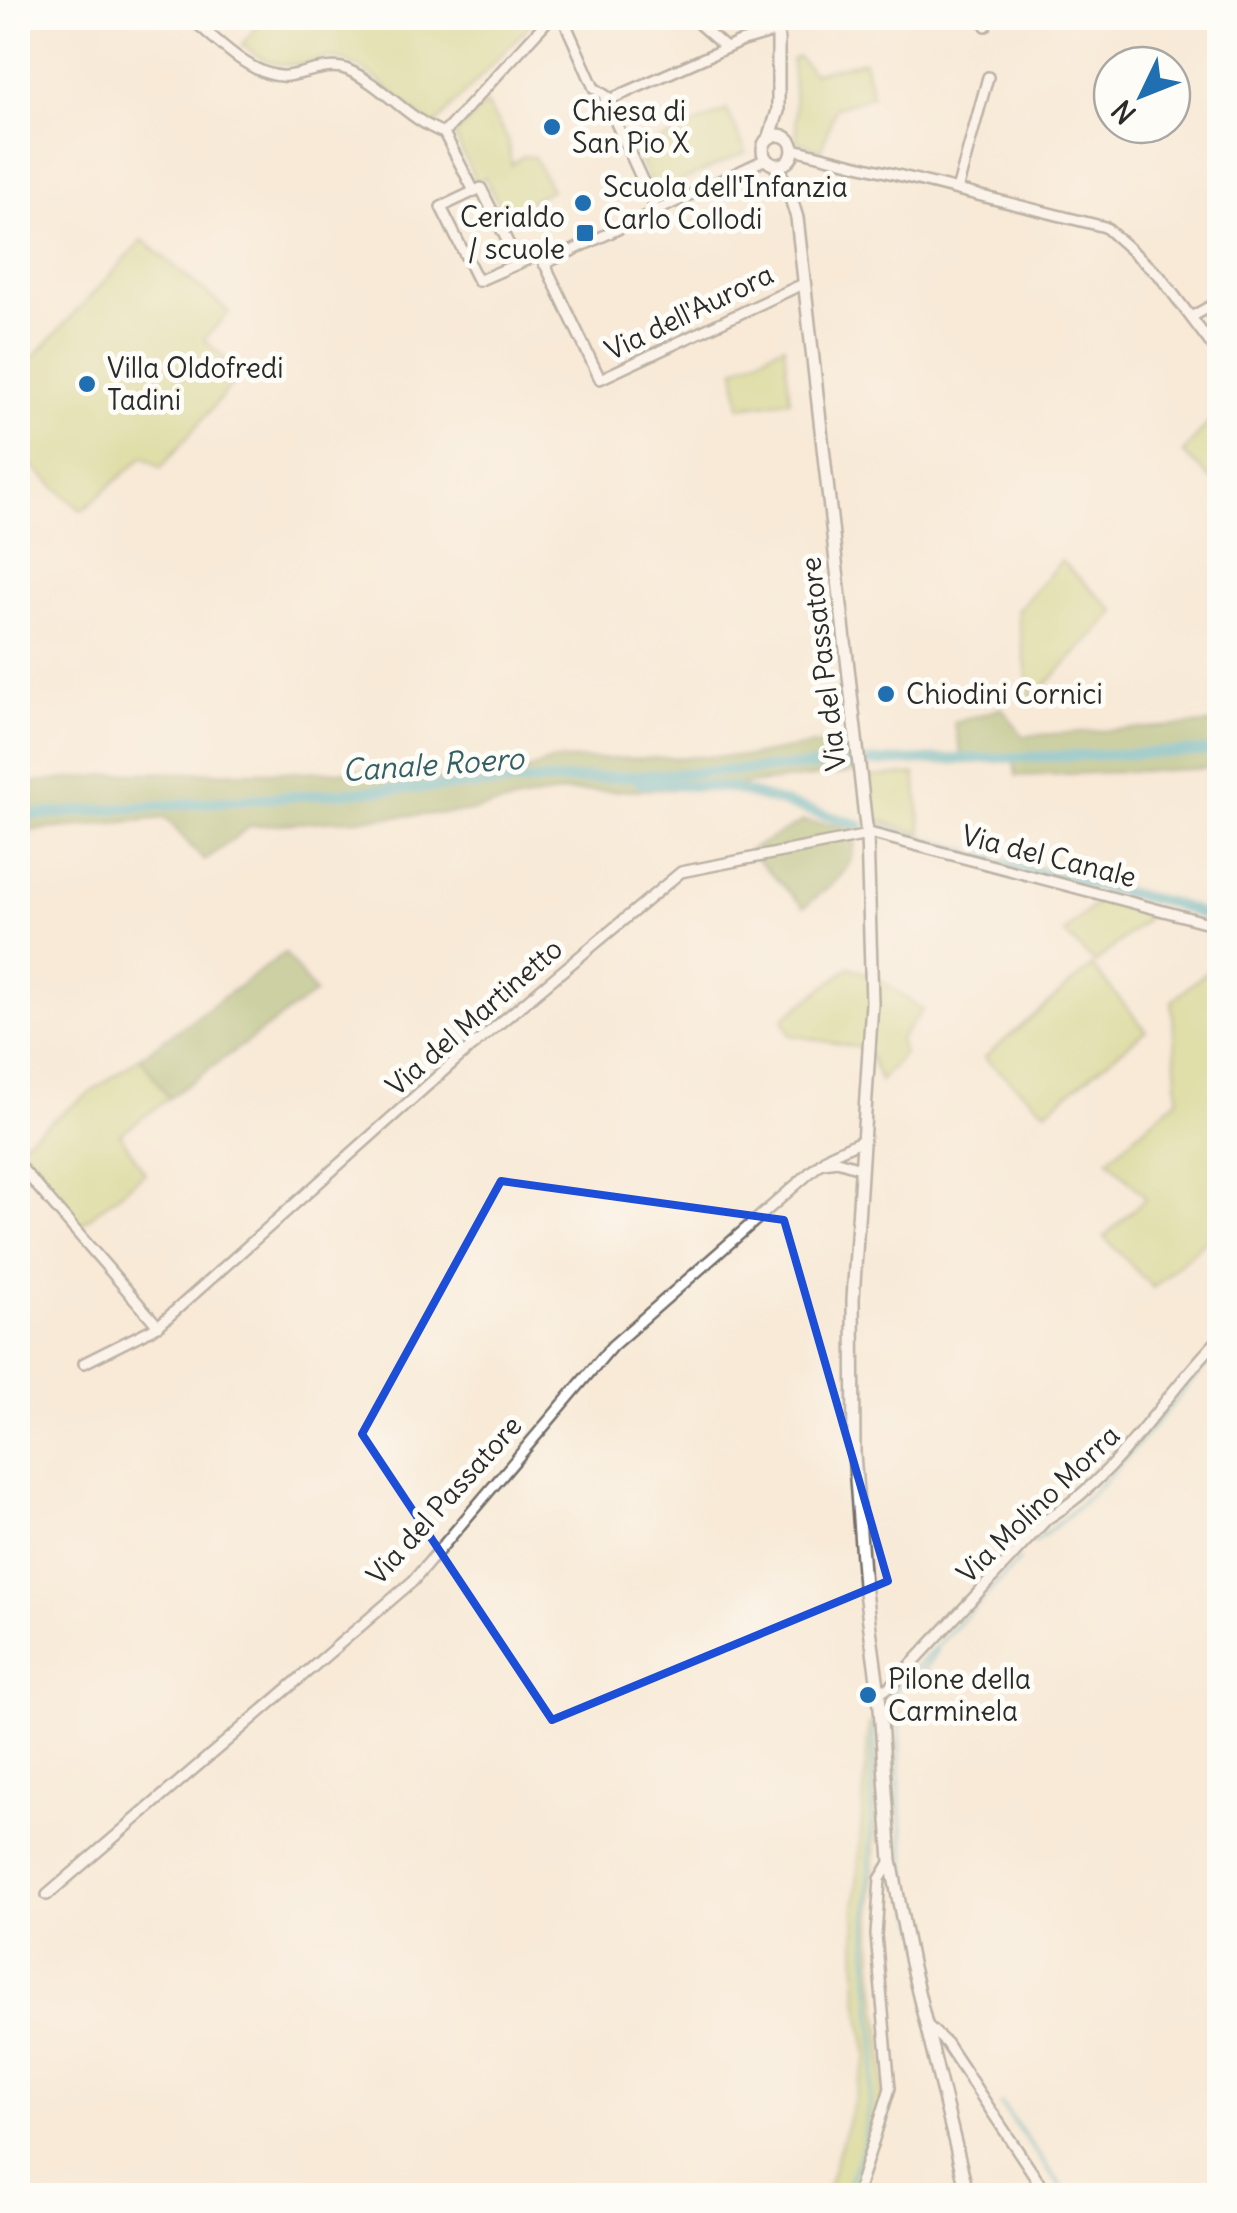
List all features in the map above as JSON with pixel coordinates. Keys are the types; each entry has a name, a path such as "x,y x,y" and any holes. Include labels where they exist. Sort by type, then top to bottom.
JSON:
{"street":[{"path":"190,18 264,71 284,76 344,68 427,128 444,134 474,192"},
{"path":"444,134 550,18"},
{"path":"563,18 656,210"},
{"path":"692,18 726,48"},
{"path":"778,18 778,111 792,154"},
{"path":"605,99 726,48 778,32"},
{"path":"957,190 988,78"},
{"path":"770,162 762,149 778,111"},
{"path":"770,136 786,136"},
{"path":"517,262 481,188 442,207 478,281 540,254 544,264 656,210 792,154 1104,226 1159,274 1220,356"},
{"name":"Via del Passatore","path":"787,184 792,154"},
{"name":"Via del Passatore","path":"770,162 787,184 798,218 867,835 872,1003 853,1298 854,1453 864,1585 879,1694 891,1860 968,2196"},
{"name":"Via dell'Aurora","path":"544,264 600,379 806,283"},
{"path":"1191,317 1220,302"},
{"name":"Via del Canale","path":"867,835 1220,926"},
{"name":"Via del Martinetto","path":"84,1363 158,1326 457,1058 670,877 867,835"},
{"name":"Via del Passatore","path":"47,1895 413,1581 612,1346 820,1164 863,1140"},
{"path":"820,1164 836,1162 860,1168"},
{"path":"18,1164 158,1326"},
{"name":"Via Molino Morra","path":"879,1694 894,1684 1046,1519 1072,1504 1143,1433 1189,1369 1220,1338"},
{"path":"856,2196 890,2088 876,1935 880,1879 891,1860"},
{"path":"927,2024 946,2042 1048,2196"}],"highlighted area":[{"path":"501,1181 784,1220 888,1581 552,1720 362,1434"}],"green space":[{"path":"264,18 536,18 433,127 352,64 326,59 291,65 261,58 242,45"},
{"path":"798,57 813,73 864,61 872,96 835,108 821,150 797,141 792,60"},
{"path":"486,104 508,140 511,165 523,156 534,157 551,190 503,214 485,177 476,182 454,135"},
{"path":"727,110 746,152 655,193 636,152"},
{"path":"143,240 229,312 204,340 242,373 161,468 144,456 82,511 18,453 18,374"},
{"path":"784,345 790,400 740,407 735,369"},
{"path":"1219,411 1219,486 1183,453"},
{"path":"1061,561 1116,612 1031,700 1017,611"},
{"path":"1002,708 1023,736 1219,723 1219,768 1016,776 1013,754 962,757 954,723"},
{"path":"853,738 857,772 712,788 563,792 465,812 250,826 204,861 166,818 18,832 18,784 128,773 391,771 432,779 508,777 554,760 750,756"},
{"path":"915,774 922,834 875,819 870,777"},
{"path":"803,821 855,828 849,865 804,907 748,851"},
{"path":"1098,901 1153,913 1095,963 1064,933"},
{"path":"285,953 315,993 169,1098 140,1057"},
{"path":"1219,961 1219,1228 1153,1288 1104,1237 1146,1198 1108,1159 1178,1098 1172,1001"},
{"path":"1092,966 1146,1030 1046,1111 984,1058"},
{"path":"850,967 878,978 923,1010 899,1040 904,1054 880,1081 867,1049 790,1035 783,1019"},
{"path":"140,1057 169,1098 120,1134 145,1173 79,1226 18,1154 18,1145"},
{"path":"869,1724 874,1724 876,1752 872,1946 883,2091 859,2195 825,2196 868,2057 858,1998 855,1912"}],"waterway":[{"path":"869,762 1220,751"},
{"name":"Canale Roero","path":"18,816 365,791 852,764"},
{"path":"640,783 731,788 860,825"},
{"path":"875,828 968,854"},
{"path":"981,858 993,860"},
{"path":"1005,864 1170,903 1220,920"},
{"path":"1034,1542 1110,1475 1220,1349"},
{"path":"890,1695 1019,1560"},
{"path":"913,1686 937,1651"},
{"path":"900,1716 899,1795 909,1896 936,1973"},
{"path":"844,2196 863,2147 876,2058 867,1949 873,1727"},
{"path":"1001,2104 1068,2196"}],"place":[{"name":"Chiesa di San Pio X","path":"552,127"},
{"name":"Scuola dell'Infanzia Carlo Collodi","path":"583,203"},
{"name":"Cerialdo / scuole","path":"585,233"},
{"name":"Villa Oldofredi Tadini","path":"87,384"},
{"name":"Chiodini Cornici","path":"886,694"},
{"name":"Pilone della Carminela","path":"868,1695"}]}
